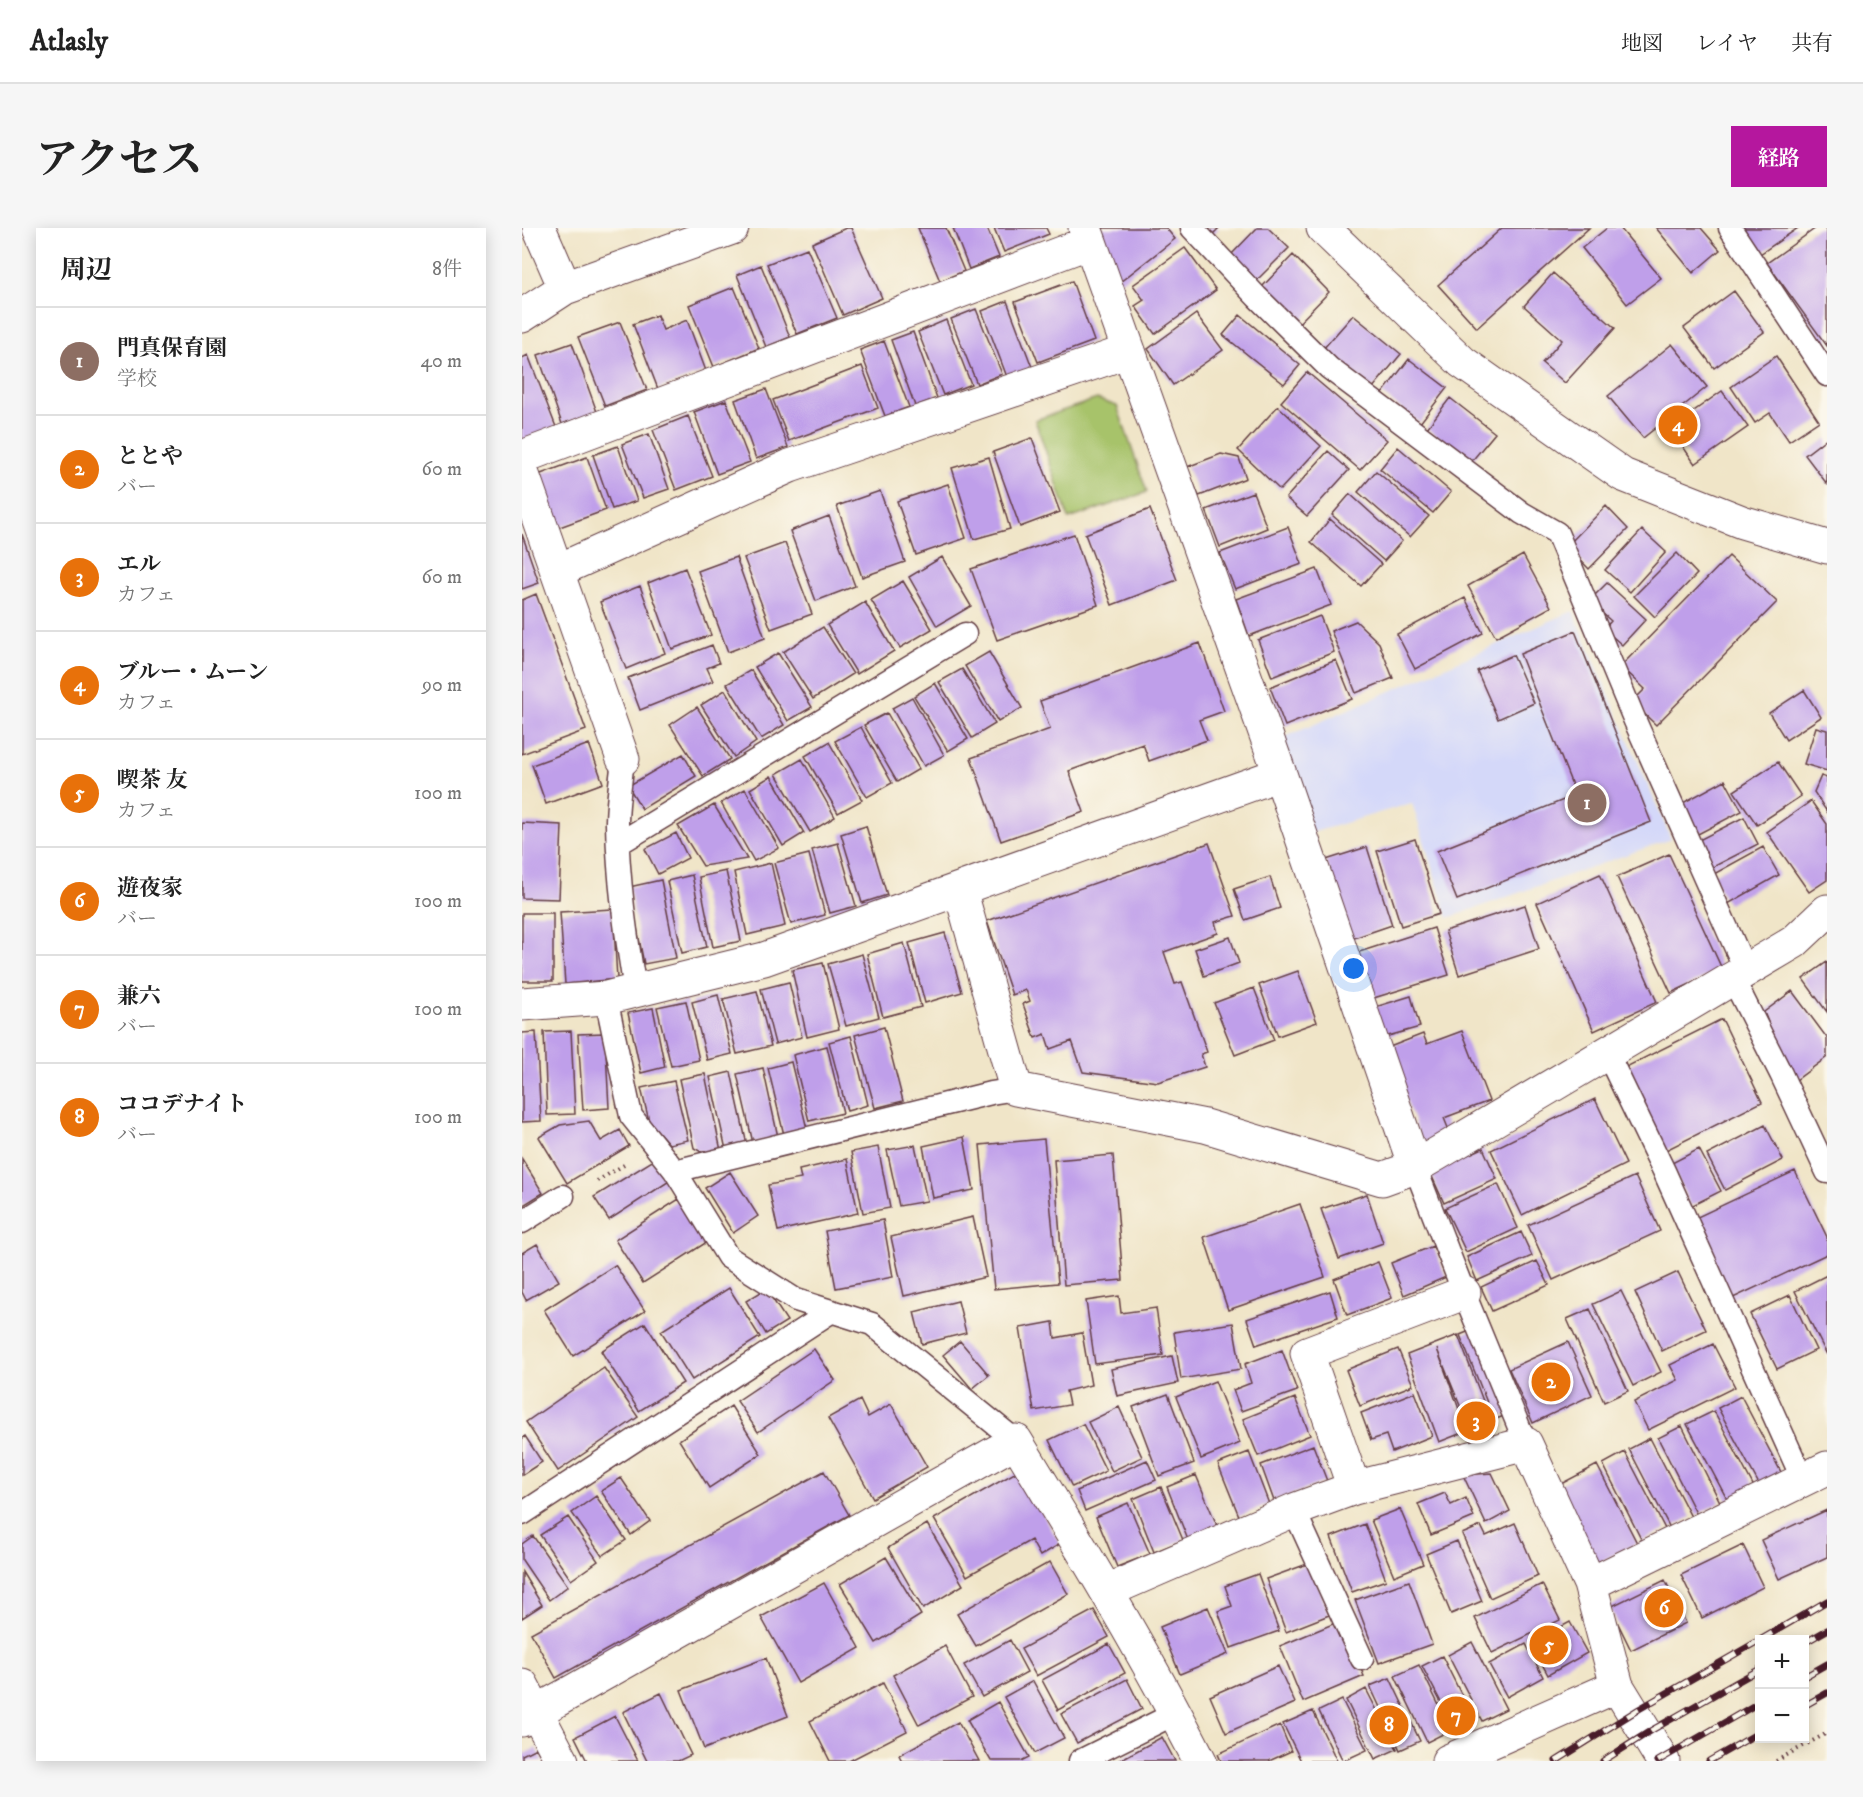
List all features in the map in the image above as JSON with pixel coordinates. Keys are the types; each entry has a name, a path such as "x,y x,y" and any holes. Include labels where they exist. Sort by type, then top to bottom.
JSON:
{"street":[{"path":"539,228 565,288"},
{"path":"522,316 565,288 732,228"},
{"path":"1323,228 1462,362 1623,475 1742,522 1827,547"},
{"path":"522,457 1087,235 1280,774 1415,1167"},
{"path":"556,571 790,466 1129,351"},
{"path":"522,472 622,759"},
{"path":"522,1004 620,994 764,958 1280,774"},
{"path":"960,889 1016,1089 1205,1126 1382,1179 1415,1167 1794,942 1827,911"},
{"path":"1354,1488 1307,1353 1464,1293"},
{"path":"562,1761 527,1706 1016,1441 1107,1591 1176,1713 1200,1761"},
{"path":"1107,1591 1294,1510 1354,1488 1526,1444 1590,1584 1617,1686 1663,1761"},
{"path":"1590,1584 1815,1474"},
{"path":"1448,1761 1617,1686"}],"lane":[{"path":"1192,228 1257,297 1329,368 1522,513 1557,533 1739,975 1781,1074 1827,1172"},
{"path":"1730,228 1827,375"},
{"path":"618,844 965,634"},
{"path":"622,759 617,822 623,911 620,994 631,1116 675,1171 728,1257 796,1300 872,1323 1016,1441"},
{"path":"1607,1053 1815,1474"},
{"path":"675,1171 1016,1089"},
{"path":"1415,1167 1526,1444"},
{"path":"522,1222 563,1196"},
{"path":"522,1514 832,1311"},
{"path":"1294,1510 1362,1659"},
{"path":"1080,1761 1176,1713"}],"path":[{"path":"563,1196 587,1186 656,1147"},
{"path":"1776,1761 1827,1733"}],"shaded area":[{"path":"1573,611 1671,839 1448,918 1412,803 1311,833 1283,738"}],"green space":[{"path":"1097,399 1117,406 1147,492 1069,519 1035,420"}],"building":[{"path":"851,228 882,298 843,315 812,243"},
{"path":"918,228 946,228 964,271 940,281"},
{"path":"953,228 987,228 999,257 969,269"},
{"path":"994,228 1046,228 1049,234 1004,252"},
{"path":"1100,228 1166,228 1175,239 1120,282"},
{"path":"1205,228 1219,228 1212,235"},
{"path":"1257,228 1268,228 1289,248 1255,282 1229,257"},
{"path":"1502,228 1589,228 1477,328 1438,285"},
{"path":"1607,228 1620,228 1661,278 1627,304 1582,248"},
{"path":"1656,228 1701,228 1720,250 1693,273"},
{"path":"1742,228 1798,228 1760,254"},
{"path":"1816,228 1827,228 1827,346 1767,263"},
{"path":"807,248 837,318 797,334 767,264"},
{"path":"1185,248 1216,290 1155,334 1135,306 1144,300 1133,285"},
{"path":"1293,255 1329,292 1296,326 1259,290"},
{"path":"761,265 790,337 766,347 737,275"},
{"path":"1553,273 1615,328 1565,383 1542,363 1562,340 1524,306"},
{"path":"1072,281 1094,341 1038,362 1015,302"},
{"path":"734,287 759,348 714,367 689,305"},
{"path":"1734,291 1764,332 1714,368 1684,328"},
{"path":"1007,301 1032,367 1007,377 982,311"},
{"path":"976,309 1002,374 977,384 951,319"},
{"path":"1196,314 1223,350 1173,385 1148,349"},
{"path":"657,315 663,330 687,320 706,371 658,389 633,324"},
{"path":"1240,315 1300,365 1284,384 1223,335"},
{"path":"1353,315 1401,354 1372,389 1323,349"},
{"path":"946,320 971,384 943,395 918,332"},
{"path":"620,322 647,390 605,406 578,337"},
{"path":"913,332 937,398 915,406 891,340"},
{"path":"884,341 909,407 885,416 860,350"},
{"path":"572,343 597,412 562,424 538,355"},
{"path":"1672,344 1707,387 1643,438 1608,396"},
{"path":"528,355 556,427 522,440 522,358"},
{"path":"1776,356 1819,421 1789,441 1770,413 1755,423 1731,387"},
{"path":"1409,359 1447,388 1420,423 1382,394"},
{"path":"862,366 878,408 789,441 773,400"},
{"path":"1307,372 1387,440 1360,470 1281,402"},
{"path":"766,389 788,447 756,459 735,400"},
{"path":"1722,391 1748,427 1695,464 1670,428"},
{"path":"1450,398 1495,433 1471,462 1427,428"},
{"path":"726,400 750,462 717,474 694,412"},
{"path":"1278,406 1321,446 1280,490 1238,450"},
{"path":"688,416 712,476 676,490 653,430"},
{"path":"649,434 669,489 643,498 622,444"},
{"path":"1032,438 1060,512 1020,527 993,452"},
{"path":"1827,438 1827,484 1805,455"},
{"path":"618,446 637,501 612,509 593,455"},
{"path":"1398,447 1451,492 1433,513 1380,469"},
{"path":"1328,451 1349,470 1307,516 1286,498"},
{"path":"1221,454 1239,458 1246,478 1199,496 1187,467"},
{"path":"587,457 606,510 557,528 538,475"},
{"path":"989,457 1010,529 974,539 952,468"},
{"path":"1376,471 1429,516 1410,537 1358,492"},
{"path":"948,484 966,538 916,555 897,501"},
{"path":"880,491 905,562 862,577 837,506"},
{"path":"1253,492 1267,528 1220,547 1206,510"},
{"path":"1350,494 1402,541 1384,561 1332,515"},
{"path":"1606,506 1628,529 1589,569 1567,546"},
{"path":"1150,509 1177,580 1112,605 1085,534"},
{"path":"829,516 855,586 816,601 790,531"},
{"path":"1330,519 1381,564 1361,586 1311,542"},
{"path":"1288,527 1302,564 1235,589 1220,553"},
{"path":"1642,530 1666,552 1630,592 1605,570"},
{"path":"522,534 539,583 522,589"},
{"path":"1074,534 1098,605 997,640 971,569"},
{"path":"785,543 812,614 771,629 744,558"},
{"path":"1677,553 1697,574 1655,617 1634,596"},
{"path":"1523,555 1551,607 1496,637 1468,586"},
{"path":"1729,556 1777,602 1656,725 1632,702 1645,689 1621,666"},
{"path":"736,557 765,638 728,652 698,571"},
{"path":"942,557 971,606 937,626 909,577"},
{"path":"685,568 711,635 672,649 648,583"},
{"path":"1317,569 1331,605 1249,636 1236,599"},
{"path":"903,581 932,629 900,648 871,600"},
{"path":"1607,583 1646,619 1622,645 1604,629 1611,621 1589,601"},
{"path":"640,586 665,653 626,669 600,602"},
{"path":"536,594 586,730 522,754 522,600"},
{"path":"1465,598 1483,633 1415,669 1397,634"},
{"path":"865,602 894,651 857,674 827,625"},
{"path":"1320,616 1334,652 1272,677 1258,640"},
{"path":"1356,621 1379,643 1393,678 1356,693 1331,631"},
{"path":"823,627 853,674 813,699 783,652"},
{"path":"1575,631 1651,822 1457,900 1437,851 1576,795 1520,654"},
{"path":"1200,643 1224,711 1199,720 1207,740 1149,761 1143,744 1069,771 1084,812 1001,841 971,758 1050,729 1040,701"},
{"path":"712,645 719,663 707,668 713,681 640,710 628,678"},
{"path":"989,652 1022,708 998,722 965,666"},
{"path":"778,653 812,707 788,721 755,667"},
{"path":"1513,655 1534,703 1498,719 1477,671"},
{"path":"1336,660 1352,699 1285,726 1270,687"},
{"path":"962,669 995,724 972,738 939,682"},
{"path":"751,670 784,725 761,739 727,684"},
{"path":"935,683 968,739 948,751 914,696"},
{"path":"725,690 756,742 734,757 701,705"},
{"path":"1804,690 1821,717 1786,740 1769,713"},
{"path":"912,697 944,755 924,766 892,708"},
{"path":"697,707 730,759 703,776 670,725"},
{"path":"887,713 919,769 897,782 864,725"},
{"path":"861,727 892,783 867,797 835,741"},
{"path":"1816,727 1827,730 1827,771 1804,764"},
{"path":"829,742 862,800 838,813 805,756"},
{"path":"589,744 603,783 546,804 532,765"},
{"path":"683,754 696,776 642,809 628,786"},
{"path":"802,759 835,817 810,832 776,774"},
{"path":"1778,762 1801,796 1757,825 1734,791"},
{"path":"771,776 804,833 783,846 750,789"},
{"path":"1821,776 1827,778 1827,812 1814,792"},
{"path":"1725,780 1742,811 1698,834 1681,804"},
{"path":"745,789 779,848 754,861 721,803"},
{"path":"1811,801 1827,824 1827,880 1809,892 1767,832"},
{"path":"714,805 747,859 703,866 678,826"},
{"path":"1744,817 1758,844 1711,868 1697,841"},
{"path":"522,823 562,825 559,899 522,898"},
{"path":"866,826 887,895 862,903 841,834"},
{"path":"676,833 688,858 658,874 645,849"},
{"path":"1415,839 1439,914 1401,926 1377,851"},
{"path":"838,843 856,906 830,913 812,850"},
{"path":"1209,843 1235,916 1215,922 1218,933 1164,952 1175,984 1182,982 1207,1052 1201,1054 1205,1067 1158,1082 1083,1072 1072,1041 1050,1049 1045,1034 1035,1038 1023,1004 1030,1001 1026,990 1012,995 987,921"},
{"path":"1367,847 1392,925 1351,939 1326,860"},
{"path":"1763,847 1779,875 1728,904 1712,875"},
{"path":"809,854 825,915 791,924 774,863"},
{"path":"1669,854 1722,969 1671,993 1617,877"},
{"path":"771,863 785,926 747,935 734,872"},
{"path":"726,871 741,941 713,947 699,877"},
{"path":"1600,874 1657,1002 1594,1031 1537,903"},
{"path":"692,875 707,947 682,953 667,881"},
{"path":"1270,877 1280,908 1245,920 1234,889"},
{"path":"661,880 676,958 644,964 629,887"},
{"path":"1525,905 1539,949 1459,975 1445,931"},
{"path":"613,909 617,979 565,984 560,912"},
{"path":"522,913 553,913 553,981 522,981"},
{"path":"1434,928 1449,975 1367,1000 1353,954"},
{"path":"945,933 962,992 925,1003 909,943"},
{"path":"1230,937 1239,963 1204,976 1195,949"},
{"path":"904,943 921,1007 883,1017 867,954"},
{"path":"862,954 879,1017 846,1026 828,964"},
{"path":"1827,962 1827,1012 1803,979"},
{"path":"823,963 839,1029 807,1037 792,970"},
{"path":"1298,971 1317,1022 1278,1036 1259,985"},
{"path":"789,982 802,1037 775,1044 761,989"},
{"path":"1254,988 1274,1040 1235,1055 1214,1003"},
{"path":"757,991 771,1046 737,1054 723,999"},
{"path":"1792,991 1827,1038 1827,1057 1792,1083 1764,1012"},
{"path":"718,995 732,1054 707,1060 692,1002"},
{"path":"1411,996 1420,1027 1381,1038 1372,1008"},
{"path":"686,1001 699,1060 671,1066 657,1007"},
{"path":"653,1008 665,1067 641,1073 628,1013"},
{"path":"1722,1019 1762,1102 1662,1152 1622,1069"},
{"path":"884,1027 903,1101 875,1108 855,1035"},
{"path":"571,1031 575,1114 547,1115 544,1032"},
{"path":"1462,1031 1489,1101 1444,1118 1450,1133 1422,1143 1387,1048 1423,1034 1427,1044"},
{"path":"536,1032 541,1121 522,1122 522,1033"},
{"path":"605,1033 609,1108 583,1110 578,1034"},
{"path":"851,1036 868,1105 847,1111 829,1042"},
{"path":"827,1046 843,1113 809,1121 793,1055"},
{"path":"791,1062 807,1129 784,1135 768,1068"},
{"path":"763,1068 778,1137 753,1143 737,1074"},
{"path":"731,1072 747,1145 726,1150 710,1077"},
{"path":"705,1074 721,1151 705,1154 694,1148 679,1079"},
{"path":"674,1081 688,1140 669,1144 649,1121 641,1088"},
{"path":"1595,1099 1626,1164 1522,1215 1491,1150"},
{"path":"589,1121 601,1141 620,1130 629,1146 567,1183 539,1137 560,1125"},
{"path":"1765,1125 1783,1160 1725,1190 1707,1155"},
{"path":"964,1137 974,1190 933,1198 923,1146"},
{"path":"1044,1139 1058,1283 994,1289 980,1145"},
{"path":"915,1145 927,1201 899,1206 887,1150"},
{"path":"878,1147 890,1208 863,1213 851,1152"},
{"path":"1483,1148 1497,1179 1444,1203 1430,1172"},
{"path":"1699,1149 1721,1191 1691,1206 1670,1164"},
{"path":"1113,1155 1123,1280 1064,1285 1054,1160"},
{"path":"657,1158 671,1180 609,1220 594,1197"},
{"path":"522,1159 543,1193 522,1206"},
{"path":"847,1159 858,1213 778,1231 768,1185 801,1179 799,1170"},
{"path":"1795,1171 1827,1237 1827,1254 1731,1299 1693,1219"},
{"path":"730,1172 758,1216 733,1233 705,1188"},
{"path":"1635,1176 1660,1231 1553,1280 1528,1225"},
{"path":"1498,1184 1518,1228 1466,1252 1445,1208"},
{"path":"1367,1194 1383,1243 1339,1259 1321,1209"},
{"path":"679,1199 707,1242 643,1283 615,1240"},
{"path":"1300,1204 1325,1277 1228,1310 1204,1237"},
{"path":"973,1217 986,1277 904,1296 891,1237"},
{"path":"883,1220 893,1277 836,1288 825,1231"},
{"path":"1521,1232 1532,1256 1477,1281 1467,1257"},
{"path":"537,1244 559,1281 526,1300 522,1292 522,1253"},
{"path":"1433,1246 1446,1277 1404,1295 1391,1263"},
{"path":"1537,1261 1549,1285 1492,1311 1481,1287"},
{"path":"1378,1262 1392,1298 1347,1315 1334,1279"},
{"path":"615,1265 645,1311 573,1356 544,1310"},
{"path":"1678,1272 1706,1330 1662,1351 1635,1292"},
{"path":"1827,1275 1827,1355 1795,1291"},
{"path":"729,1288 760,1337 692,1380 661,1331"},
{"path":"766,1289 787,1321 766,1334 746,1301"},
{"path":"1330,1291 1338,1317 1256,1345 1247,1319"},
{"path":"1621,1291 1661,1372 1633,1386 1593,1304"},
{"path":"1790,1295 1816,1350 1777,1369 1750,1314"},
{"path":"1119,1296 1121,1313 1156,1308 1163,1355 1095,1364 1086,1301"},
{"path":"958,1301 966,1333 922,1344 914,1312"},
{"path":"1590,1309 1628,1391 1604,1402 1567,1319"},
{"path":"1053,1322 1055,1338 1082,1333 1091,1385 1066,1391 1069,1405 1034,1411 1020,1328"},
{"path":"645,1323 683,1383 639,1411 601,1351"},
{"path":"1233,1323 1241,1369 1181,1379 1174,1332"},
{"path":"1477,1328 1511,1413 1494,1420 1460,1335"},
{"path":"1458,1335 1491,1422 1470,1430 1437,1349 1467,1431 1439,1442 1407,1355"},
{"path":"960,1341 989,1375 972,1389 943,1355"},
{"path":"1568,1342 1592,1395 1533,1423 1509,1369"},
{"path":"1713,1344 1735,1387 1648,1430 1634,1402 1678,1380 1670,1365"},
{"path":"814,1349 835,1380 758,1432 737,1401"},
{"path":"1398,1349 1413,1385 1360,1406 1346,1370"},
{"path":"1282,1350 1297,1391 1241,1411 1233,1390 1251,1383 1245,1364"},
{"path":"1172,1356 1178,1383 1117,1396 1111,1369"},
{"path":"604,1368 638,1417 558,1471 526,1422"},
{"path":"1215,1381 1240,1443 1201,1459 1176,1397"},
{"path":"1415,1392 1432,1436 1392,1452 1386,1435 1371,1440 1361,1413"},
{"path":"1168,1394 1194,1463 1159,1476 1133,1407"},
{"path":"1741,1396 1782,1474 1760,1486 1718,1408"},
{"path":"1295,1398 1310,1435 1258,1456 1243,1419"},
{"path":"860,1400 868,1417 891,1404 927,1467 873,1498 828,1418"},
{"path":"731,1406 761,1454 709,1488 679,1440"},
{"path":"1119,1407 1142,1457 1112,1471 1088,1422"},
{"path":"1714,1411 1754,1487 1728,1501 1687,1424"},
{"path":"1083,1424 1106,1471 1072,1487 1049,1440"},
{"path":"1682,1426 1720,1502 1697,1515 1658,1438"},
{"path":"525,1436 542,1462 522,1475 522,1439"},
{"path":"1650,1438 1691,1517 1670,1528 1629,1449"},
{"path":"1313,1445 1327,1481 1274,1501 1261,1465"},
{"path":"1249,1452 1269,1504 1239,1516 1218,1464"},
{"path":"1625,1452 1665,1529 1642,1541 1603,1464"},
{"path":"1147,1460 1156,1480 1085,1511 1077,1491"},
{"path":"1597,1465 1637,1543 1595,1564 1555,1487"},
{"path":"824,1471 849,1515 556,1678 531,1633"},
{"path":"1018,1471 1060,1544 1040,1556 1031,1540 967,1576 934,1519"},
{"path":"1492,1473 1510,1511 1486,1524 1463,1475"},
{"path":"1196,1475 1218,1528 1188,1540 1167,1487"},
{"path":"621,1478 650,1521 631,1535 601,1491"},
{"path":"1161,1487 1183,1540 1154,1552 1133,1499"},
{"path":"1445,1493 1451,1505 1466,1498 1474,1517 1431,1535 1418,1504"},
{"path":"596,1496 626,1540 602,1556 572,1513"},
{"path":"1128,1503 1150,1554 1117,1567 1096,1517"},
{"path":"1400,1509 1423,1564 1394,1576 1371,1520"},
{"path":"1827,1510 1827,1557 1779,1579 1761,1540"},
{"path":"568,1517 598,1561 571,1580 540,1535"},
{"path":"1515,1523 1538,1576 1490,1598 1462,1534 1481,1526 1486,1536"},
{"path":"927,1524 963,1585 923,1609 888,1548"},
{"path":"1365,1524 1386,1580 1352,1592 1331,1537"},
{"path":"533,1536 568,1586 549,1600 522,1560 522,1544"},
{"path":"1457,1541 1482,1601 1451,1614 1426,1554"},
{"path":"1743,1545 1763,1587 1702,1618 1681,1575"},
{"path":"886,1557 921,1615 876,1643 840,1584"},
{"path":"1050,1562 1068,1594 976,1646 957,1614"},
{"path":"1310,1563 1329,1615 1286,1632 1266,1579"},
{"path":"522,1572 542,1605 522,1618"},
{"path":"1258,1574 1279,1631 1231,1648 1218,1611 1232,1606 1225,1586"},
{"path":"1665,1580 1686,1623 1631,1650 1610,1607"},
{"path":"1409,1581 1432,1644 1379,1663 1355,1600"},
{"path":"824,1583 860,1648 798,1683 761,1617"},
{"path":"1542,1584 1560,1620 1492,1653 1475,1618"},
{"path":"1208,1607 1228,1654 1180,1674 1160,1627"},
{"path":"1094,1610 1109,1637 1036,1676 1021,1649"},
{"path":"1340,1621 1364,1676 1303,1702 1280,1646"},
{"path":"1570,1622 1587,1653 1548,1675 1531,1643"},
{"path":"1010,1640 1027,1672 982,1697 964,1665"},
{"path":"1472,1642 1506,1709 1482,1721 1448,1655"},
{"path":"1109,1644 1125,1673 1058,1710 1042,1680"},
{"path":"1526,1644 1543,1677 1507,1697 1489,1664"},
{"path":"945,1646 972,1697 919,1725 893,1675"},
{"path":"1442,1656 1474,1720 1455,1729 1422,1666"},
{"path":"766,1658 788,1716 704,1749 681,1690"},
{"path":"1419,1665 1451,1730 1427,1742 1395,1676"},
{"path":"1278,1666 1295,1703 1226,1733 1210,1696"},
{"path":"1390,1678 1420,1741 1400,1750 1370,1686"},
{"path":"1127,1679 1142,1709 1077,1743 1061,1714"},
{"path":"1033,1681 1064,1738 1035,1753 1004,1697"},
{"path":"883,1683 907,1731 849,1761 830,1761 810,1721"},
{"path":"1366,1689 1397,1749 1375,1759 1346,1700"},
{"path":"661,1693 691,1755 678,1761 647,1761 623,1712"},
{"path":"1342,1700 1367,1750 1343,1761 1319,1711"},
{"path":"998,1702 1029,1757 1021,1761 991,1761 967,1720"},
{"path":"1313,1711 1337,1761 1301,1761 1283,1724"},
{"path":"615,1716 638,1761 587,1761 575,1737"},
{"path":"958,1722 979,1761 902,1761 899,1755"},
{"path":"1280,1725 1291,1751 1269,1761 1221,1761 1218,1754"},
{"path":"1162,1737 1175,1761 1118,1761"},
{"path":"536,1748 543,1761 522,1761 522,1755"}],"railway":[{"path":"1769,1635 1827,1601"},
{"path":"1809,1640 1827,1630"},
{"path":"1556,1761 1639,1709 1755,1643"},
{"path":"1809,1674 1827,1664"},
{"path":"1603,1761 1652,1730 1755,1672"},
{"path":"1809,1703 1827,1693"},
{"path":"1658,1761 1755,1705"},
{"path":"1709,1761 1755,1735"}],"place":[{"name":"ブルー・ムーン","path":"1678,425"},
{"name":"門真保育園","path":"1587,803"},
{"name":"ととや","path":"1551,1382"},
{"name":"エル","path":"1476,1421"},
{"name":"遊夜家","path":"1664,1608"},
{"name":"喫茶 友","path":"1549,1645"},
{"name":"兼六","path":"1456,1716"},
{"name":"ココデナイト","path":"1389,1725"}]}
